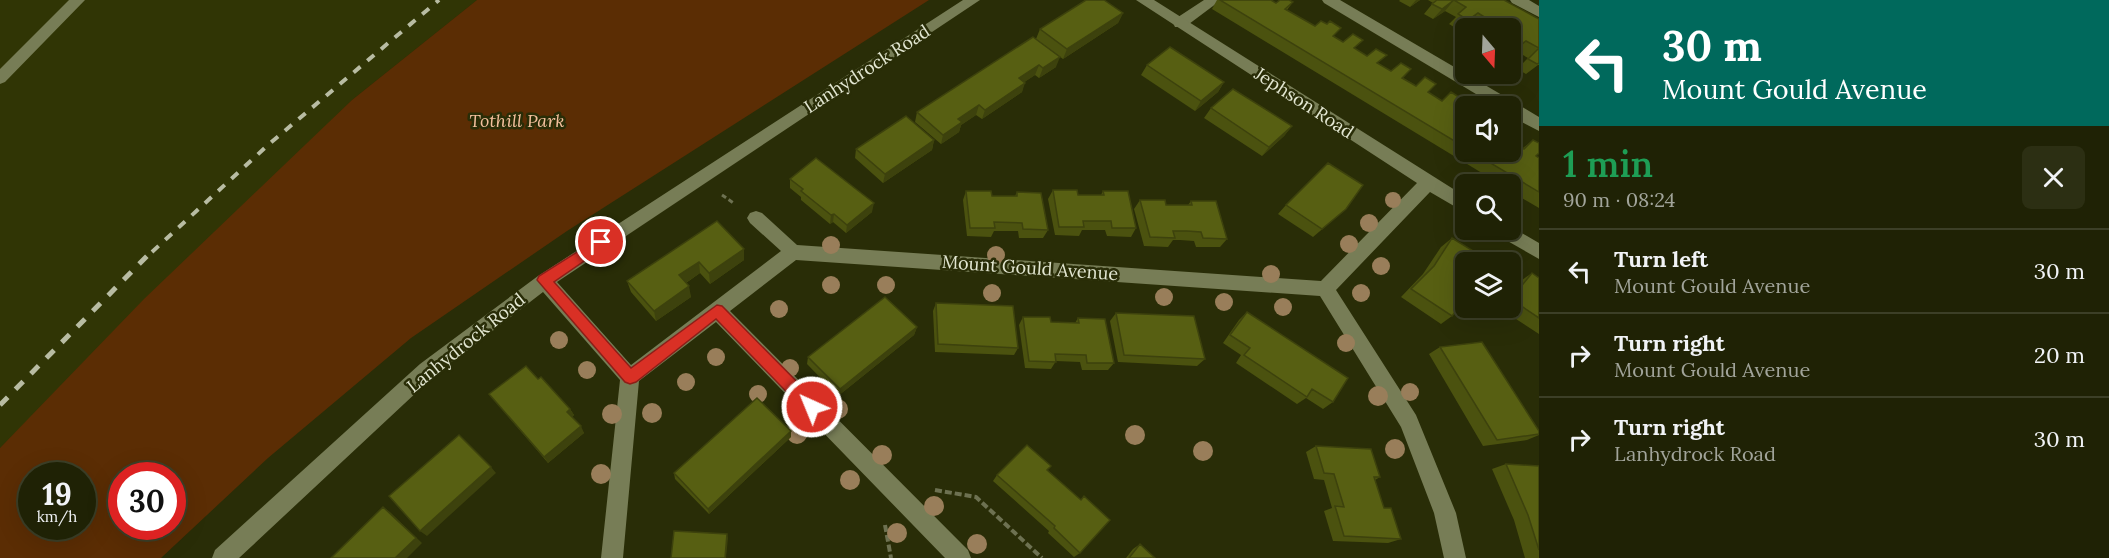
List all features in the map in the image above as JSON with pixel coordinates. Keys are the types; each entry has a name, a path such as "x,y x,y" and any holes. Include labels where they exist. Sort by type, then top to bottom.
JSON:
{"street":[{"path":"0,78 78,0"},
{"name":"Lanhydrock Road","path":"223,558 427,370 544,280 973,0"},
{"name":"Jephson Road","path":"1143,0 1455,199"},
{"path":"1180,23 1214,0"},
{"path":"1329,0 1490,96"},
{"path":"1517,0 1539,12"},
{"path":"1521,114 1539,125"},
{"path":"1428,183 1325,289 1409,422 1445,513 1455,558"},
{"path":"612,558 630,377 793,252 756,218"},
{"path":"1519,240 1539,252"},
{"name":"Mount Gould Avenue","path":"793,252 1325,289"},
{"path":"544,280 630,377"},
{"path":"717,311 960,558"}],"path":[{"path":"697,179 756,218"}],"shaded area":[{"path":"0,0 477,0 352,100 0,448"}],"green space":[{"name":"Tothill Park","path":"477,0 929,0 567,231 411,338 268,458 186,535 186,462 108,462 108,540 180,540 161,558 0,558 0,448 144,299 352,100"}],"building":[{"path":"1086,0 1104,0 1123,13 1067,49 1040,29"},
{"path":"1220,0 1271,0 1276,3 1280,0 1289,0 1293,2 1285,9 1315,26 1321,21 1327,24 1330,21 1341,28 1333,36 1343,42 1353,34 1363,40 1354,48 1367,56 1376,49 1387,55 1377,63 1391,71 1401,63 1411,69 1402,78 1416,86 1425,77 1436,84 1428,92 1442,101 1451,92 1457,96 1455,96 1454,107 1455,141"},
{"path":"1437,0 1454,0 1442,9 1432,4"},
{"path":"1454,0 1504,0 1539,19 1539,48 1526,41 1521,45 1521,18 1486,18 1478,13 1471,18 1465,18 1458,14 1466,7"},
{"path":"1033,37 1060,57 1043,68 1039,65 1019,78 1025,83 985,110 979,105 958,119 962,122 943,135 917,112"},
{"path":"1170,47 1224,82 1201,101 1147,65"},
{"path":"1539,48 1539,63 1537,64 1528,59"},
{"path":"1233,89 1292,126 1269,147 1211,108"},
{"path":"906,116 934,140 885,174 856,149"},
{"path":"1533,140 1539,143 1539,153 1536,156 1539,158 1539,192 1521,181 1521,174 1509,174 1489,162 1521,162 1521,147 1524,149"},
{"path":"816,158 874,203 847,225 801,191 803,189 790,179"},
{"path":"1328,163 1363,185 1346,209 1322,229 1286,205"},
{"path":"1053,190 1077,190 1078,195 1104,195 1103,191 1128,191 1136,228 1112,228 1111,221 1083,221 1084,227 1059,227"},
{"path":"966,191 991,191 992,196 1017,196 1017,192 1041,193 1048,230 1023,229 1022,223 994,222 995,228 970,228"},
{"path":"1140,200 1165,200 1166,205 1192,205 1191,201 1216,201 1227,239 1203,238 1201,232 1187,231 1173,231 1175,238 1150,237"},
{"path":"717,221 744,249 709,273 699,262 679,275 689,286 654,311 627,281"},
{"path":"1452,238 1475,252 1455,252 1455,312 1452,316 1411,289 1434,266"},
{"path":"1532,273 1539,278 1539,318 1521,306 1521,287"},
{"path":"885,297 917,327 840,389 808,357"},
{"path":"936,303 1013,306 1018,348 938,344"},
{"path":"1247,312 1348,378 1333,402 1312,389 1307,397 1244,355 1250,348 1230,335"},
{"path":"1116,313 1194,316 1205,359 1124,355"},
{"path":"1023,317 1050,317 1051,322 1079,323 1078,318 1105,319 1114,363 1087,363 1086,355 1055,354 1056,362 1029,361"},
{"path":"1482,342 1539,434 1497,440 1440,347"},
{"path":"526,366 538,379 541,377 570,409 567,412 581,426 544,457 489,394"},
{"path":"757,398 791,431 708,509 674,473"},
{"path":"459,435 491,467 420,531 389,496"},
{"path":"1027,445 1051,466 1047,470 1081,500 1084,496 1110,520 1080,553 1054,528 1055,526 997,475"},
{"path":"1316,446 1371,449 1380,477 1374,477 1384,508 1391,508 1401,539 1344,536 1335,506 1344,507 1334,474 1324,473"},
{"path":"1506,464 1539,466 1539,550 1528,515"},
{"path":"383,507 416,538 395,558 331,558"},
{"path":"674,531 727,534 725,558 671,558"},
{"path":"1140,544 1155,558 1129,558"}],"railway":[{"path":"152,252 268,145 439,0"},
{"path":"0,405 153,250"}],"route":[{"path":"601,242 544,280 630,377 717,311 812,407"}]}
